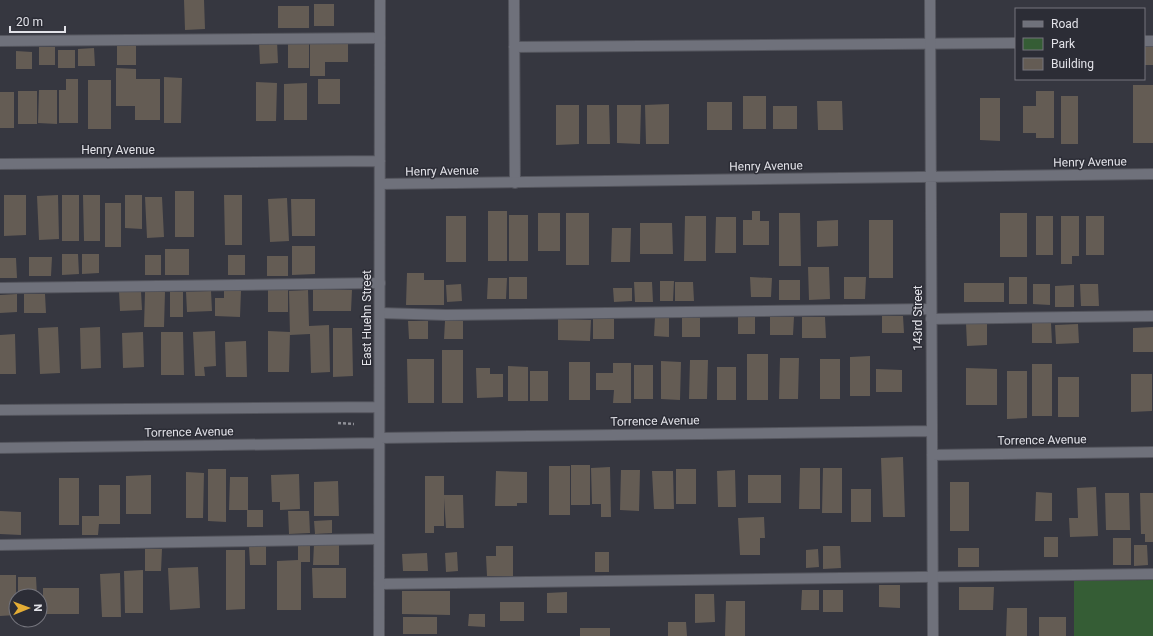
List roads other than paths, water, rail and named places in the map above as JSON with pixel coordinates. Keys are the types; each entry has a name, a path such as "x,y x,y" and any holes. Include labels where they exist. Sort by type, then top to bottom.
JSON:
{"street":[{"name":"East Huehn Street","path":"379,636 380,0"},
{"path":"514,0 515,183"},
{"name":"143rd Street","path":"930,0 933,636"},
{"path":"0,41 380,38"},
{"path":"514,47 930,45 1015,43"},
{"name":"Henry Avenue","path":"0,164 380,161"},
{"name":"Henry Avenue","path":"380,184 1153,174"},
{"path":"0,288 380,283"},
{"path":"380,313 446,315 931,314 1153,316"},
{"name":"Torrence Avenue","path":"0,410 379,407"},
{"name":"Torrence Avenue","path":"0,448 932,431"},
{"name":"Torrence Avenue","path":"932,455 1153,452"},
{"path":"0,545 379,539"},
{"path":"379,584 1153,574"},
{"path":"372,636 379,636"}]}
